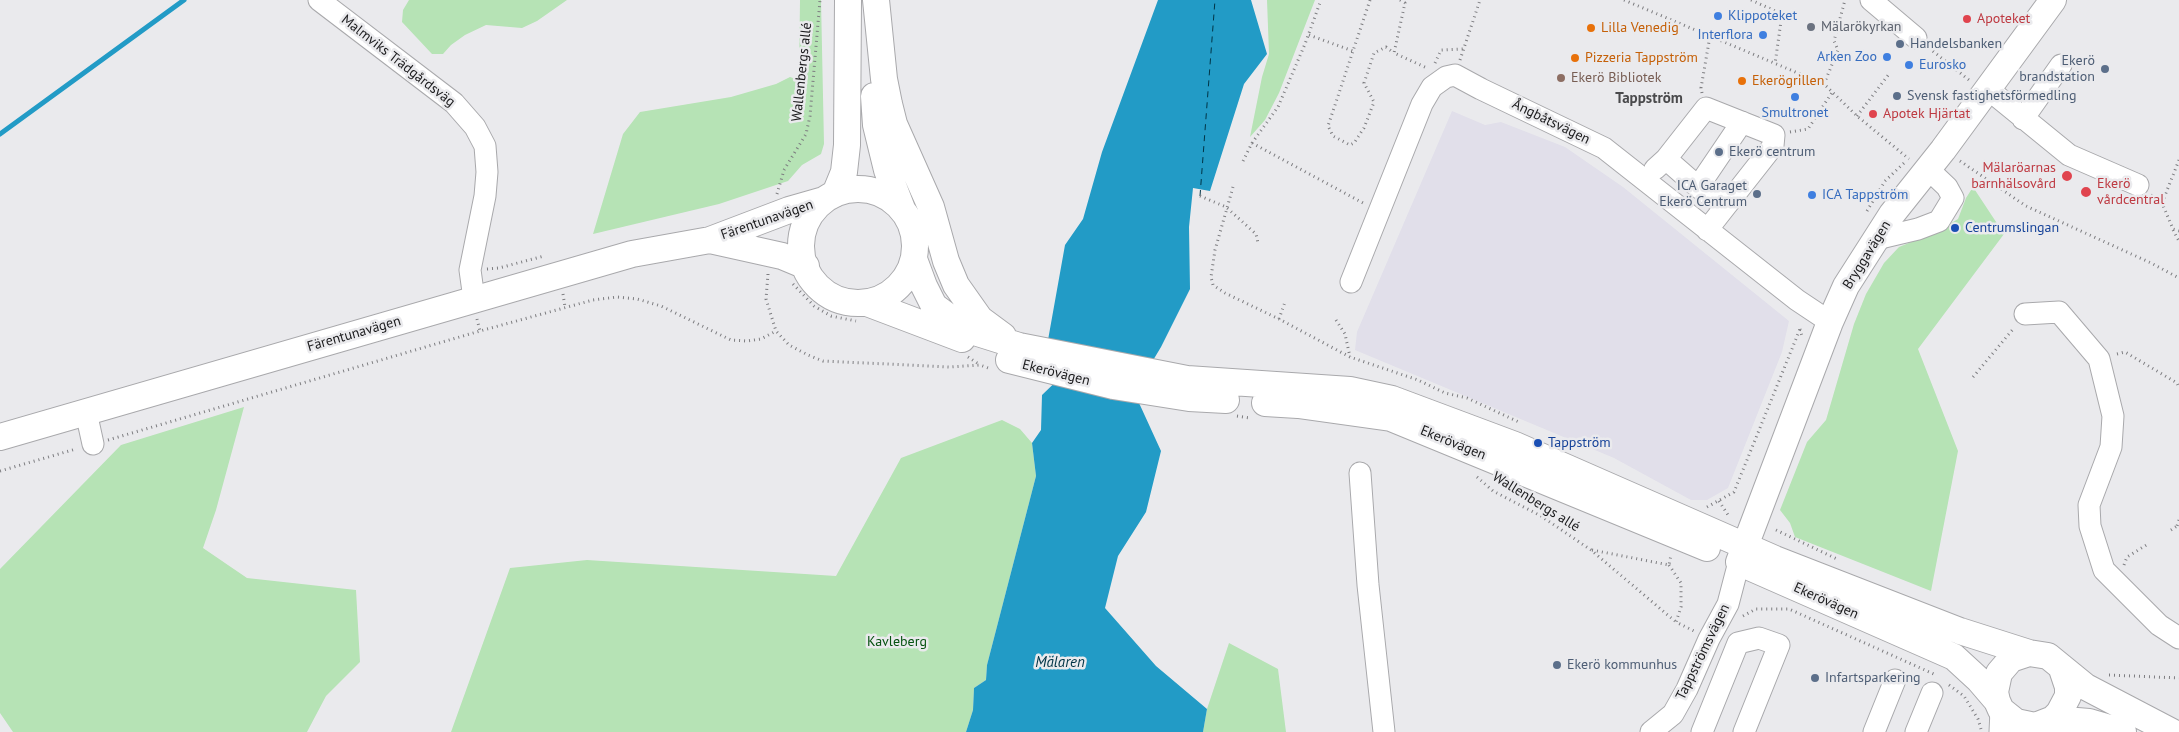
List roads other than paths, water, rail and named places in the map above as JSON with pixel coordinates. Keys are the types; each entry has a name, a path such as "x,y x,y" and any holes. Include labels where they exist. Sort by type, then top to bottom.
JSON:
{"main road":[{"path":"848,0 847,145 844,172 829,197 808,220 802,240 799,274 815,283 831,296 855,303 865,312 895,290 909,272 914,259 915,244 913,230 902,209 887,170 876,125 869,0"},
{"name":"Ekerövägen","path":"876,0 884,79 891,111 908,156 931,207 952,277 980,319 1011,356"},
{"name":"Bryggavägen","path":"1742,554 1830,322 1846,286 1926,159 1980,86 2052,0"},
{"path":"829,197 849,191 873,191 885,195 902,209"},
{"name":"Färentunavägen","path":"0,437 632,254 710,240 829,197"},
{"name":"Färentunavägen","path":"710,240 782,256 799,274"},
{"name":"Ekerövägen","path":"914,259 934,306 965,329 1011,356"},
{"name":"Ekerövägen","path":"865,312 956,336 1011,356 1113,386 1189,398 1292,395 1350,390 1392,399 1515,445 1954,657 1979,680 1999,714 2016,722 2039,726 2088,722 2123,732"},
{"name":"Ekerövägen","path":"1742,554 1960,631 2029,653 2048,656 2086,687 2172,732"},
{"path":"1999,714 1995,692 1999,673 2012,659 2029,653"},
{"path":"2039,726 2065,705 2068,696 2068,686 2062,669"}],"street":[{"name":"Malmviks Trädgårdsväg","path":"319,0 454,103 475,127 485,146 487,172 485,196 470,270 474,299"},
{"path":"1884,6 1916,38"},
{"path":"2023,119 2061,65"},
{"name":"Ångbåtsvägen","path":"1351,282 1422,104 1432,87 1451,76 1604,148 1797,300 1830,322"},
{"path":"1980,86 2069,155 2138,186"},
{"path":"1645,180 1666,159 1706,108 1774,135 1773,146 1707,230"},
{"path":"1698,187 1742,122"},
{"path":"1666,159 1698,187 1724,206"},
{"path":"1876,239 1918,229 1939,221 1953,198 1926,159"},
{"path":"2025,314 2060,312 2099,359 2114,416 2111,447 2089,505 2090,526 2111,576 2159,625 2179,638"},
{"path":"86,412 93,444"},
{"path":"1360,473 1368,585 1384,732"},
{"name":"Tappströmsvägen","path":"1651,732 1673,714 1687,689 1709,639 1728,604 1742,554"},
{"path":"1702,732 1738,643 1759,638 1779,645 1744,732"},
{"path":"1874,732 1895,680"},
{"path":"1916,732 1932,692"}],"water":[{"name":"Mälaren","path":"1158,0 1251,0 1267,54 1244,84 1210,191 1193,188 1189,227 1190,289 1161,347 1134,392 1161,451 1146,512 1118,556 1105,608 1156,666 1207,709 1203,732 966,732 973,710 974,688 986,680 987,665 1036,476 1032,443 1041,430 1042,395 1068,370 1048,340 1065,245 1083,219 1102,152"}],"waterway":[{"path":"0,134 184,0"}],"place":[{"name":"Klippoteket","path":"1718,16"},
{"name":"Apoteket","path":"1967,19"},
{"name":"Mälarökyrkan","path":"1811,27"},
{"name":"Lilla Venedig","path":"1591,28"},
{"name":"Interflora","path":"1763,35"},
{"name":"Handelsbanken","path":"1900,44"},
{"name":"Arken Zoo","path":"1887,57"},
{"name":"Pizzeria Tappström","path":"1575,58"},
{"name":"Eurosko","path":"1909,65"},
{"name":"Ekerö brandstation","path":"2105,69"},
{"name":"Ekerö Bibliotek","path":"1561,78"},
{"name":"Ekerögrillen","path":"1742,81"},
{"name":"Svensk fastighetsförmedling","path":"1897,96"},
{"name":"Smultronet","path":"1795,97"},
{"name":"Apotek Hjärtat","path":"1873,114"},
{"name":"Ekerö centrum","path":"1719,152"},
{"name":"Mälaröarnas barnhälsovård","path":"2067,176"},
{"name":"Ekerö vårdcentral","path":"2086,192"},
{"name":"ICA Garaget Ekerö Centrum","path":"1757,194"},
{"name":"ICA Tappström","path":"1812,195"},
{"name":"Centrumslingan","path":"1955,228"},
{"name":"Tappström","path":"1538,443"},
{"name":"Ekerö kommunhus","path":"1557,665"},
{"name":"Infartsparkering","path":"1815,678"}],"district":[{"name":"Tappström","path":"1649,99"}],"park label":[{"name":"Kavleberg","path":"897,642"}]}
